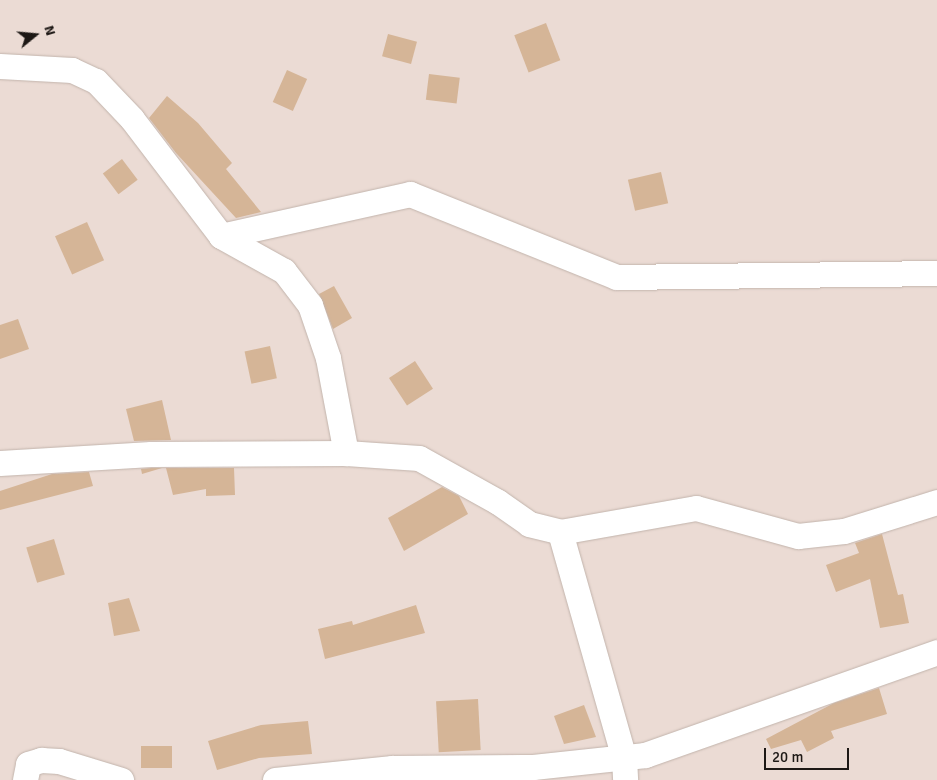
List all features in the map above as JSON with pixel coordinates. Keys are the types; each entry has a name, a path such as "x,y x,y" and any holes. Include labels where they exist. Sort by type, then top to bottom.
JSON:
{"street":[{"path":"0,66 72,70 96,81 132,119 221,236 284,271 310,305 328,358 346,453"},
{"path":"221,236 410,194 616,277 937,273"},
{"path":"0,463 151,454 346,453 419,458 498,502 529,524 560,532 696,508 798,536 844,531 937,502"},
{"path":"560,532 625,769"},
{"path":"275,780 392,768 532,767 625,769 645,756 937,652"},
{"path":"25,780 28,764 41,760 59,761 121,780"}],"building":[{"path":"546,23 560,60 529,73 514,35"},
{"path":"388,34 417,42 411,64 382,56"},
{"path":"287,70 307,79 293,111 273,102"},
{"path":"429,74 460,78 457,104 426,100"},
{"path":"167,96 198,123 232,163 226,169 261,212 236,218 176,153 149,118"},
{"path":"122,159 138,180 118,194 103,173"},
{"path":"661,172 668,203 635,211 628,180"},
{"path":"87,222 104,260 72,275 55,236"},
{"path":"334,286 352,318 333,329 319,294"},
{"path":"18,319 29,349 0,359 0,325"},
{"path":"270,346 277,378 251,384 245,351"},
{"path":"415,361 433,389 407,406 389,378"},
{"path":"162,400 171,440 134,441 126,409"},
{"path":"151,468 162,468 142,474 141,469"},
{"path":"166,468 234,468 235,495 206,496 206,489 173,495"},
{"path":"89,472 93,486 0,510 0,491 52,474"},
{"path":"442,487 459,496 468,514 404,551 388,518"},
{"path":"882,534 898,595 903,594 909,623 880,628 870,579 836,592 826,565 859,553 855,543"},
{"path":"54,539 65,574 37,583 26,547"},
{"path":"129,598 140,631 114,636 108,603"},
{"path":"416,605 425,633 325,659 318,629 352,621 353,625"},
{"path":"879,688 887,714 831,731 834,738 807,752 801,740 771,749 766,739 834,703"},
{"path":"478,699 481,750 439,752 436,701"},
{"path":"584,705 596,737 564,744 554,716"},
{"path":"308,721 312,754 259,758 217,770 208,741 261,725"},
{"path":"141,746 172,746 172,768 141,768"}]}
